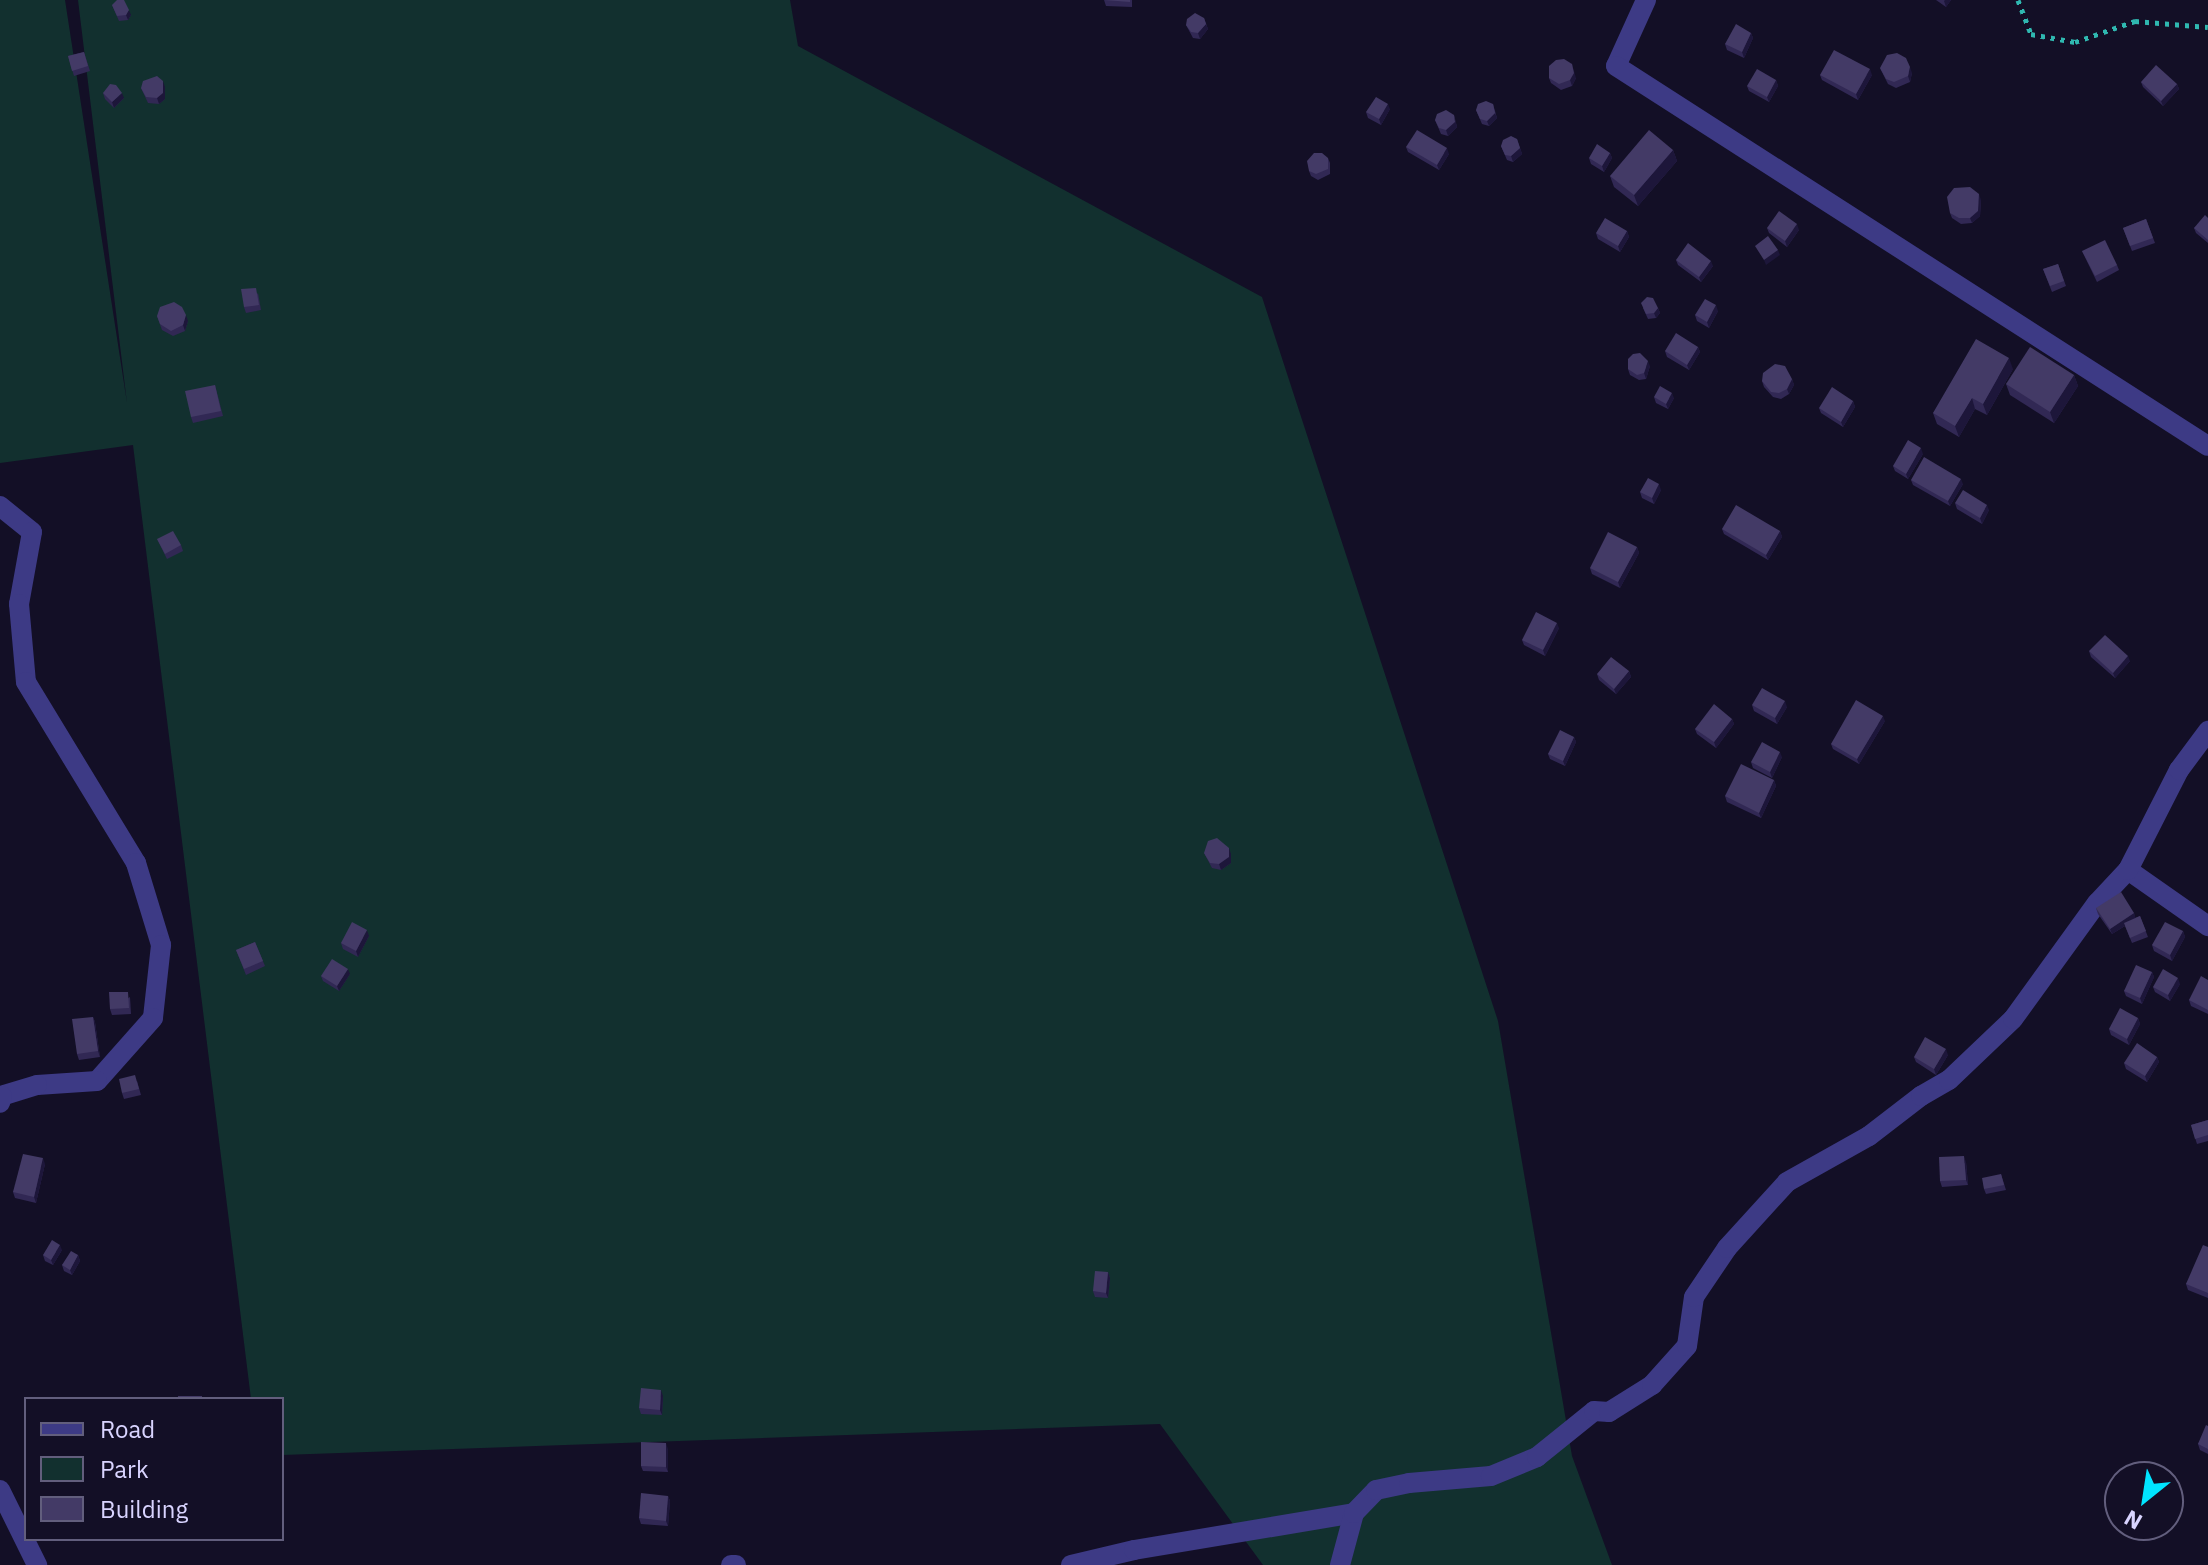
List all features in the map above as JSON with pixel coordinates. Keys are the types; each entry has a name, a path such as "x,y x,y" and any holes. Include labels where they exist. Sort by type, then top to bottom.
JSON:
{"street":[{"path":"1646,0 1616,66 2208,446"},
{"path":"0,506 32,532 19,604 26,682 136,863 161,945 153,1018 97,1081 37,1085 2,1096 0,1103"},
{"path":"1340,1565 1354,1513 1376,1490 1491,1476 1537,1457 1594,1411 1609,1412 1652,1385 1687,1346 1694,1297 1727,1248 1787,1182 1869,1136 1921,1096 1949,1080 2013,1019 2097,903 2128,870 2179,770 2208,731"},
{"path":"2128,870 2208,926"},
{"path":"0,1490 24,1539"},
{"path":"1071,1565 1134,1550 1354,1513"},
{"path":"25,1541 37,1565"}],"path":[{"path":"2018,0 2031,34 2075,42 2135,21 2208,27"}],"green space":[{"path":"0,0 65,0 127,403 78,0 790,0 798,46 1262,297 1498,1021 1572,1456 1612,1565 1263,1565 1160,1424 284,1455 284,1397 251,1397 133,445 0,463"}],"building":[{"path":"117,0 124,0 129,10 126,15 117,16 112,5"},
{"path":"1195,13 1204,18 1206,24 1198,33 1191,32 1186,25 1187,19"},
{"path":"1736,24 1751,33 1742,52 1725,44"},
{"path":"1834,50 1870,69 1856,94 1820,75"},
{"path":"84,52 88,66 72,71 68,56"},
{"path":"1897,53 1906,58 1910,67 1908,76 1894,82 1886,79 1880,68 1887,55"},
{"path":"1564,59 1572,64 1574,73 1570,80 1559,84 1549,78 1549,66 1556,60"},
{"path":"2156,65 2177,84 2161,101 2141,82"},
{"path":"1757,69 1776,80 1767,97 1747,86"},
{"path":"157,76 163,81 163,93 157,98 146,97 141,88 143,81"},
{"path":"110,84 116,85 122,93 112,102 103,93"},
{"path":"1376,97 1388,104 1379,119 1366,112"},
{"path":"1486,101 1493,104 1495,113 1487,121 1480,119 1476,110 1478,104"},
{"path":"1446,110 1454,115 1455,122 1446,130 1439,128 1435,120 1437,114"},
{"path":"1417,130 1447,148 1437,165 1406,147"},
{"path":"1649,130 1673,150 1634,195 1610,176"},
{"path":"1511,136 1517,139 1520,148 1511,156 1505,155 1501,146 1503,140"},
{"path":"1597,144 1610,153 1602,166 1589,158"},
{"path":"1314,153 1322,153 1328,158 1328,169 1316,174 1309,171 1307,161"},
{"path":"1970,187 1979,194 1978,211 1970,218 1959,218 1950,213 1947,197 1954,188"},
{"path":"1779,211 1797,224 1785,241 1767,228"},
{"path":"2205,215 2208,218 2208,240 2194,228"},
{"path":"1605,218 1627,231 1618,246 1596,233"},
{"path":"2146,219 2153,238 2130,246 2123,228"},
{"path":"1768,236 1778,250 1764,260 1755,246"},
{"path":"2105,240 2117,265 2095,276 2082,251"},
{"path":"1688,243 1711,261 1699,277 1676,260"},
{"path":"2058,264 2064,281 2050,286 2043,269"},
{"path":"256,288 259,305 244,307 241,289"},
{"path":"1647,297 1653,298 1658,308 1654,313 1646,314 1641,303"},
{"path":"1705,299 1716,305 1707,322 1695,315"},
{"path":"174,302 182,307 186,315 183,325 171,331 160,324 157,316 160,307"},
{"path":"1676,333 1698,347 1687,365 1665,351"},
{"path":"1976,339 2009,358 1983,404 1972,398 1955,426 1933,413"},
{"path":"2030,347 2074,375 2050,412 2006,384"},
{"path":"1640,353 1648,361 1644,373 1637,375 1628,369 1628,359"},
{"path":"1775,364 1785,366 1792,379 1787,389 1779,393 1771,392 1762,381 1763,373"},
{"path":"215,385 221,411 191,417 185,391"},
{"path":"1660,386 1672,393 1666,404 1654,397"},
{"path":"1832,387 1853,401 1841,422 1819,408"},
{"path":"1908,440 1921,448 1906,474 1893,466"},
{"path":"1924,457 1961,479 1948,501 1911,480"},
{"path":"1648,478 1659,484 1652,498 1640,492"},
{"path":"1963,490 1987,505 1980,518 1955,503"},
{"path":"1736,505 1780,531 1766,555 1722,529"},
{"path":"173,531 181,545 165,554 157,539"},
{"path":"1608,532 1637,547 1618,582 1590,568"},
{"path":"1536,612 1557,623 1543,650 1522,640"},
{"path":"2105,635 2128,656 2113,673 2089,651"},
{"path":"1611,657 1629,671 1614,689 1597,674"},
{"path":"1762,688 1785,701 1775,718 1752,705"},
{"path":"1856,700 1883,716 1857,759 1831,744"},
{"path":"1714,704 1732,719 1714,742 1695,729"},
{"path":"1560,730 1574,737 1563,761 1548,754"},
{"path":"1762,742 1780,752 1770,772 1751,762"},
{"path":"1741,764 1774,780 1759,813 1725,796"},
{"path":"1217,838 1229,848 1229,857 1219,864 1210,863 1204,853 1208,841"},
{"path":"2121,892 2134,913 2110,929 2096,908"},
{"path":"2140,916 2146,931 2130,938 2124,923"},
{"path":"352,922 367,930 356,951 341,943"},
{"path":"2165,922 2183,931 2170,955 2152,945"},
{"path":"255,942 263,961 244,969 236,950"},
{"path":"332,959 348,969 337,986 321,976"},
{"path":"2136,965 2152,972 2140,998 2124,991"},
{"path":"2163,969 2178,978 2168,995 2153,987"},
{"path":"2201,976 2208,980 2208,1010 2189,1000"},
{"path":"109,992 128,992 129,1008 110,1009"},
{"path":"2120,1008 2138,1018 2127,1039 2109,1029"},
{"path":"93,1017 98,1051 77,1054 72,1019"},
{"path":"1925,1037 1946,1049 1934,1069 1914,1057"},
{"path":"2137,1043 2157,1057 2145,1076 2124,1063"},
{"path":"135,1075 139,1089 122,1093 119,1079"},
{"path":"2208,1120 2208,1135 2195,1139 2191,1125"},
{"path":"23,1154 43,1158 34,1197 13,1192"},
{"path":"1964,1156 1966,1180 1940,1181 1939,1157"},
{"path":"2001,1174 2004,1185 1984,1189 1982,1178"},
{"path":"52,1240 60,1245 51,1260 43,1255"},
{"path":"2203,1245 2208,1247 2208,1293 2186,1284"},
{"path":"71,1251 78,1255 70,1270 62,1265"},
{"path":"1095,1271 1108,1272 1106,1293 1093,1291"},
{"path":"641,1388 661,1390 660,1410 639,1408"},
{"path":"2208,1426 2208,1449 2198,1444"},
{"path":"641,1442 666,1443 666,1467 641,1466"},
{"path":"641,1493 668,1496 666,1521 639,1518"}]}
